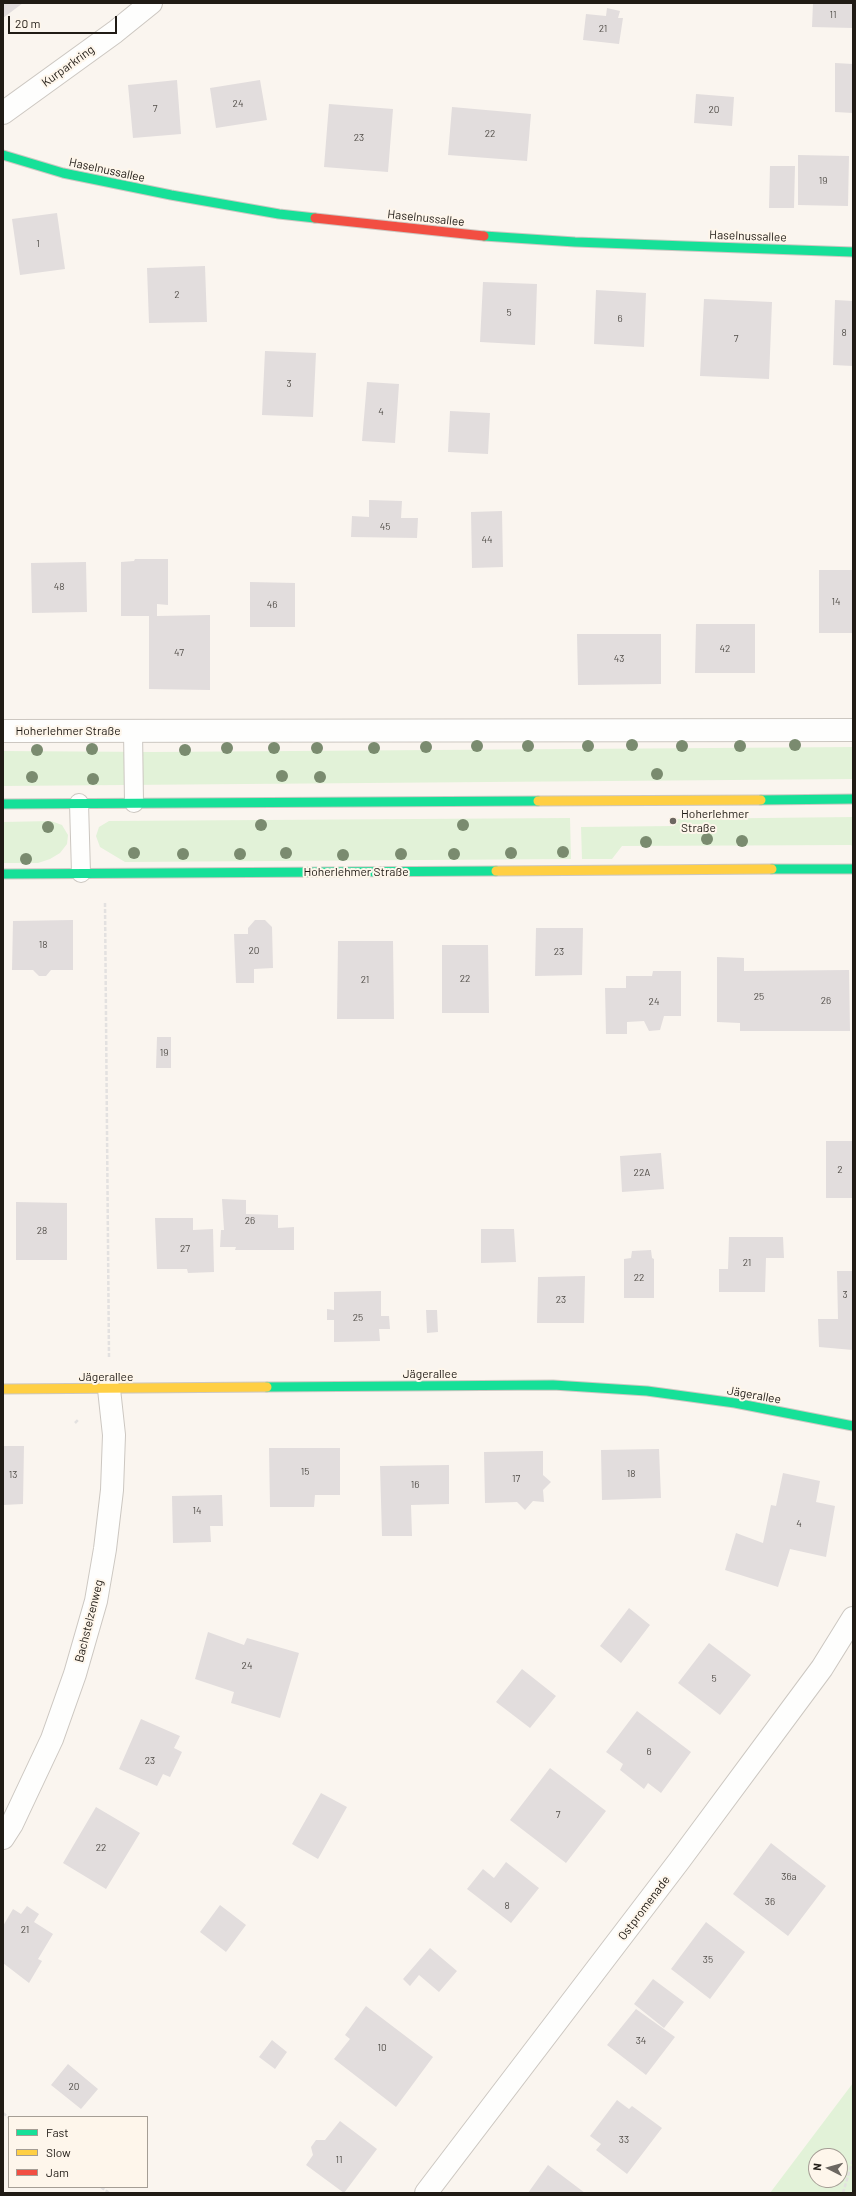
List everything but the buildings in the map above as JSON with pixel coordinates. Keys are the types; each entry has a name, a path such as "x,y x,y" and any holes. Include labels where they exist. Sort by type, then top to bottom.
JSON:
{"street":[{"name":"Kurparkring","path":"3,113 115,32 151,3"},
{"name":"Haselnussallee","path":"3,155 63,173 165,194 279,214 468,235 575,242 853,252"},
{"name":"Hoherlehmer Straße","path":"3,732 133,730 853,730"},
{"path":"3,804 853,799"},
{"name":"Hoherlehmer Straße","path":"3,874 853,869"},
{"name":"Jägerallee","path":"3,1389 553,1386 647,1391 735,1403 853,1426"},
{"name":"Bachstelzenweg","path":"3,1838 12,1824 52,1739 75,1674 96,1601 105,1549 112,1490 114,1435 109,1388"},
{"name":"Ostpromenade","path":"426,2193 679,1861 822,1668 853,1618"}],"lane":[{"path":"133,730 134,803"},
{"path":"79,803 80,873"}],"path":[{"path":"106,873 109,1388"},
{"path":"842,2193 853,2159"}],"green space":[{"path":"853,747 853,779 3,786 3,751 153,752"},
{"path":"853,817 853,847 851,845 622,846 612,859 582,859 581,827 674,826 675,819"},
{"path":"570,818 571,859 125,862 100,847 96,836 99,827 109,821"},
{"path":"51,821 62,825 68,835 67,844 60,853 50,859 38,863 3,863 3,822"},
{"path":"853,2083 853,2193 770,2193"}],"traffic: fast":[{"path":"3,155 63,173 171,195 279,214 315,218"},
{"path":"484,236 575,242 853,252"},
{"path":"761,800 853,799"},
{"path":"3,804 538,801"},
{"path":"772,869 853,869"},
{"path":"3,874 496,871"},
{"path":"267,1387 553,1385 647,1391 735,1403 853,1426"}],"traffic: slow":[{"path":"538,801 761,800"},
{"path":"496,871 772,869"},
{"path":"3,1389 267,1387"}],"traffic: jam":[{"path":"315,218 484,236"}],"place":[{"name":"Hoherlehmer Straße","path":"673,821"}]}
